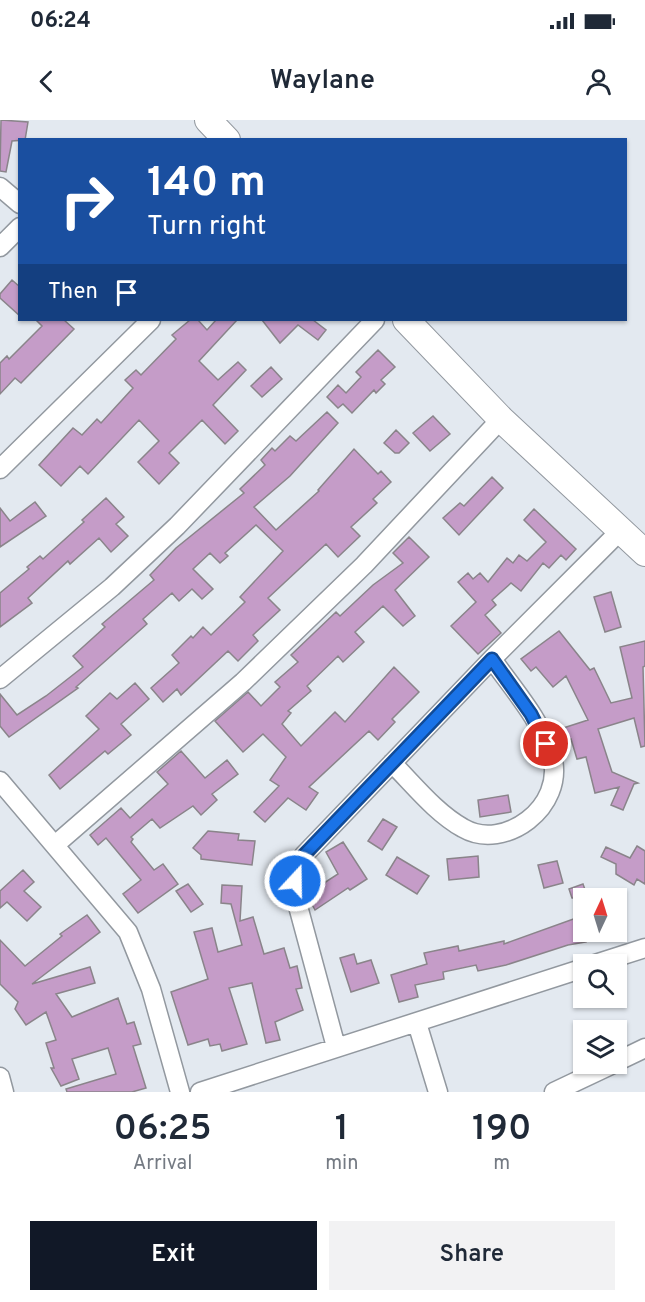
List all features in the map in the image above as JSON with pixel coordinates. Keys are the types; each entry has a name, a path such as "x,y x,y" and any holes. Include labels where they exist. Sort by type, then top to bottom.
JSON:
{"street":[{"path":"207,120 225,138"},
{"path":"0,187 18,202"},
{"path":"0,247 18,229"},
{"path":"0,469 147,321"},
{"path":"0,679 112,587 177,526 374,321"},
{"path":"407,321 501,419 645,552"},
{"path":"55,845 243,682 364,565 501,419"},
{"path":"336,1047 296,895 297,873 304,855 492,659 622,529"},
{"path":"392,763 435,807 464,829 484,833 498,832 533,818 547,801 554,783 552,757 531,714 492,659"},
{"path":"0,781 128,932 151,989 180,1092"},
{"path":"622,954 643,946"},
{"path":"200,1092 573,972"},
{"path":"417,1023 438,1092"},
{"path":"627,1057 645,1048"},
{"path":"554,1092 592,1074"},
{"path":"0,1077 4,1092"}],"building":[{"path":"1,120 28,122 25,138 12,141 6,172 0,171"},
{"path":"12,280 18,285 18,314 0,298 0,294"},
{"path":"37,321 65,321 74,329 21,383 15,378 0,394 0,363 7,356 9,359 42,326"},
{"path":"189,321 199,321 207,330 215,321 236,321 199,361 218,380 238,362 246,370 213,405 238,431 225,444 202,420 169,453 179,463 159,484 138,462 159,441 139,420 88,474 80,466 61,486 39,465 73,428 82,435 97,419 101,423 133,388 125,380 136,370 141,375 176,339 172,335"},
{"path":"263,321 314,321 326,330 318,340 298,325 280,343"},
{"path":"378,350 395,367 381,380 385,384 376,393 374,390 352,413 343,404 338,408 327,397 338,385 346,393 361,377 356,372"},
{"path":"271,367 282,379 262,397 251,386"},
{"path":"327,412 338,423 290,476 254,507 276,530 319,491 354,449 378,474 381,471 391,482 373,499 377,503 351,527 360,536 338,557 326,544 268,598 280,610 253,635 258,641 238,661 228,651 181,695 177,689 163,702 151,688 179,663 172,655 191,636 193,638 203,627 211,635 245,602 240,597 283,551 256,525 225,553 228,556 220,563 210,553 193,569 213,589 202,599 192,589 179,601 172,593 143,619 147,624 76,687 78,688 9,737 0,726 0,694 17,715 83,667 73,656 105,627 102,624 154,580 150,575 176,548 244,493 240,489 265,465 261,460 272,448 275,451 290,436 296,441"},
{"path":"433,416 450,434 430,451 413,433"},
{"path":"396,430 409,443 399,453 395,453 384,443"},
{"path":"492,477 503,488 459,535 443,518 460,503 464,506"},
{"path":"106,498 124,517 116,524 128,536 111,552 99,538 70,564 68,561 28,598 32,603 0,627 0,593 29,569 27,567 40,556 43,559 84,522 82,520"},
{"path":"35,502 46,516 0,547 0,508 10,521"},
{"path":"534,509 576,549 566,560 561,555 549,568 543,563 521,591 511,583 492,600 496,605 485,615 501,633 478,654 451,626 476,602 458,582 468,573 473,579 480,573 488,582 507,558 513,563 519,555 527,561 546,542 524,520"},
{"path":"409,537 429,557 395,590 415,616 403,626 383,606 355,632 364,642 343,662 338,656 307,686 311,691 288,711 291,713 282,724 301,746 335,712 345,722 394,667 419,692 392,719 395,722 378,740 369,731 309,787 318,793 306,810 288,798 265,822 254,812 279,786 270,780 286,757 263,734 243,752 215,721 248,692 261,706 280,687 275,682 298,662 291,655 336,612 340,616 373,585 403,563 393,553"},
{"path":"611,592 621,627 605,632 594,597"},
{"path":"559,631 590,670 594,668 611,703 632,698 620,647 645,641 645,666 643,667 645,746 641,747 634,718 598,729 612,772 638,783 634,784 623,810 611,805 619,787 595,793 586,757 577,759 571,739 559,742 554,731 588,720 566,676 553,687 536,667 531,671 521,659"},
{"path":"135,683 149,699 121,724 131,735 108,754 105,751 60,789 49,775 99,729 86,716 110,693 117,699"},
{"path":"181,751 205,778 227,760 238,774 212,794 217,800 201,815 193,806 160,828 152,819 131,837 133,839 131,842 154,870 163,864 178,884 138,913 123,894 141,880 106,838 98,845 90,835 121,808 130,818 168,784 157,772"},
{"path":"508,795 511,812 480,817 478,800"},
{"path":"383,819 397,827 382,850 368,841"},
{"path":"208,831 239,834 238,840 255,841 252,865 201,859 201,855 193,848"},
{"path":"343,842 367,879 350,890 348,888 315,910 307,895 313,890 321,891 321,885 338,874 326,852"},
{"path":"637,846 645,851 645,884 637,879 634,885 616,874 616,864 601,857 606,847 630,858"},
{"path":"478,856 479,877 449,880 447,859"},
{"path":"397,857 429,876 417,894 386,875"},
{"path":"557,861 563,883 544,888 538,865"},
{"path":"23,870 34,882 24,891 41,907 27,921 7,902 0,908 0,891"},
{"path":"188,884 203,904 191,912 176,891"},
{"path":"583,884 584,888 573,888 573,898 569,889"},
{"path":"222,885 242,886 240,921 253,917 264,954 284,948 290,968 297,966 302,988 296,989 303,1010 275,1022 280,1040 266,1043 252,983 229,988 247,1044 222,1051 220,1044 210,1046 208,1039 188,1045 171,992 208,979 194,932 212,928 218,952 242,945 231,904 221,903"},
{"path":"87,915 100,932 32,984 90,967 95,983 56,994 72,1017 118,998 127,1024 134,1022 141,1044 133,1046 146,1088 132,1092 67,1092 66,1089 116,1074 108,1048 72,1059 79,1079 61,1086 51,1068 54,1068 46,1043 56,1040 46,1012 26,1025 15,1009 18,1002 0,984 0,940 25,966 62,936 60,934"},
{"path":"573,919 573,942 586,942 478,971 476,965 443,972 444,979 415,985 418,997 399,1002 391,975 427,964 424,953 458,946 459,951 504,941 504,944"},
{"path":"354,954 357,964 371,960 379,983 351,992 340,958"}],"route":[{"path":"295,881 298,865 304,855 492,659 531,714 546,744"}]}
